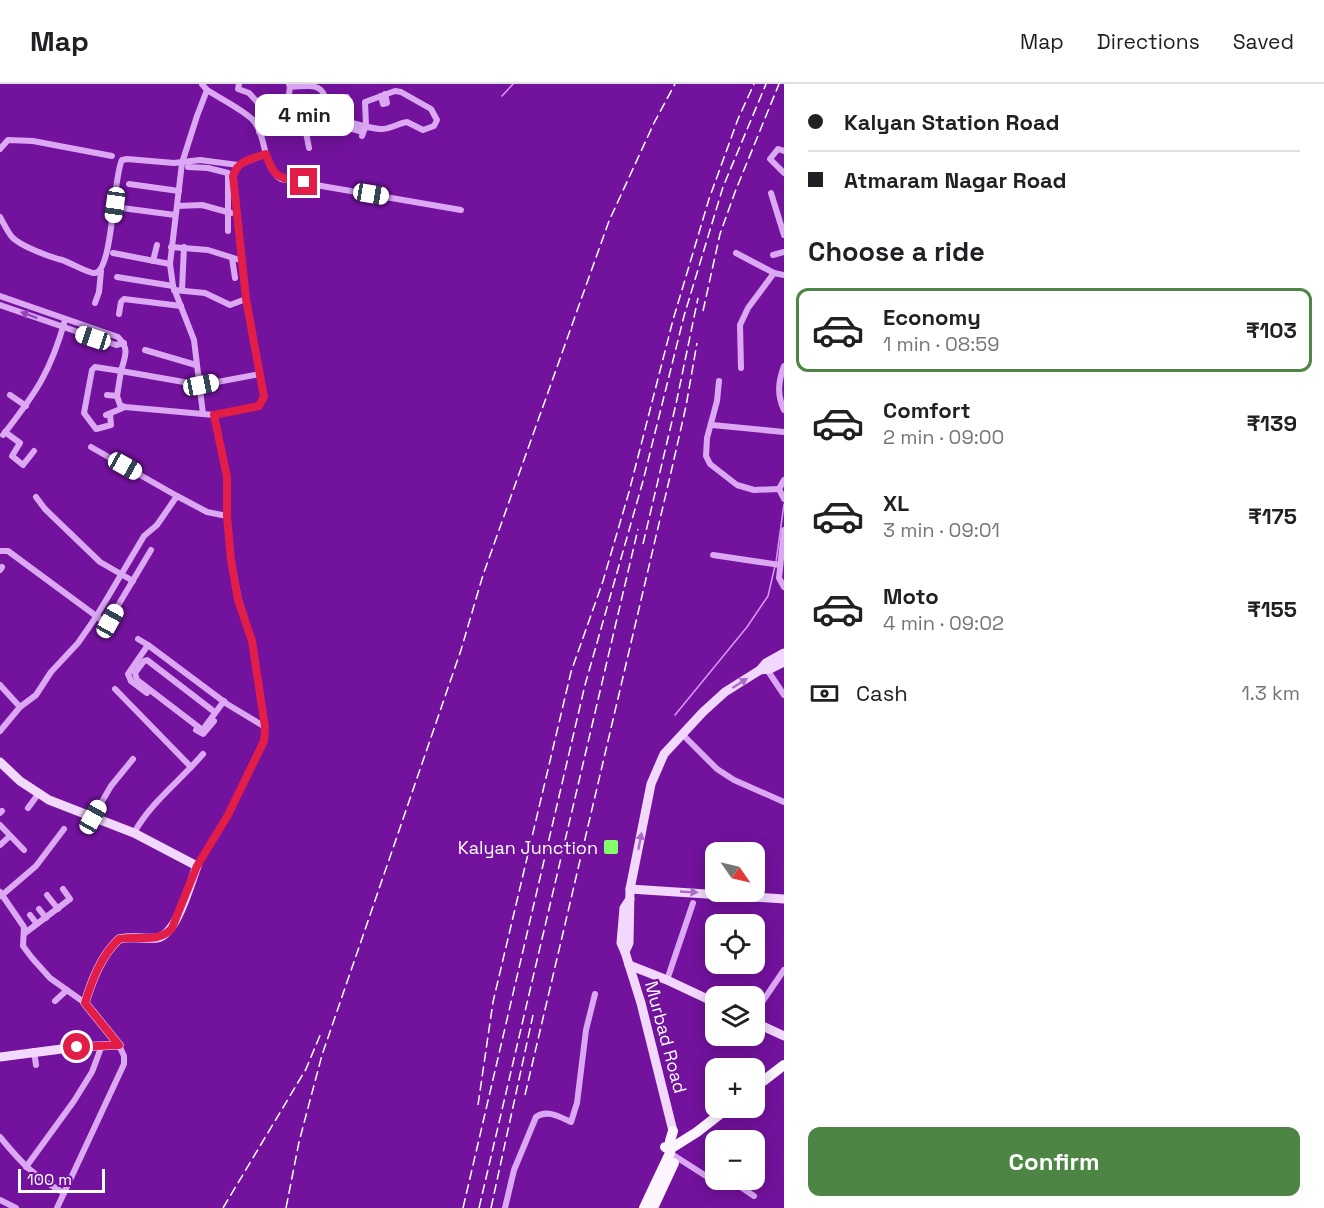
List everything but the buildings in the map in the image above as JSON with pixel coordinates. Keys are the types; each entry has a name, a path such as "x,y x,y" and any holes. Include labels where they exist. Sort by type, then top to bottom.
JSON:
{"main road":[{"path":"767,1075 784,1058"},
{"path":"767,1075 784,1065"},
{"path":"644,1208 672,1145 711,1118"},
{"path":"653,1208 672,1145"}],"street":[{"path":"202,84 207,90 251,119 259,132 271,169 281,178 461,210"},
{"path":"239,84 238,90 249,93 260,105 286,110"},
{"path":"288,124 286,110 289,86 309,85 325,93 328,119"},
{"path":"203,414 194,340 173,288 170,264 179,190 196,116 207,90"},
{"path":"338,120 339,130 349,128 364,131 383,129 405,121 423,130 436,123 432,111 398,91 365,102 364,131"},
{"path":"327,101 347,97"},
{"path":"259,132 288,124 328,119 338,120 364,131"},
{"path":"304,122 309,148"},
{"path":"0,149 8,140 33,141 122,160 185,165 200,160 228,175 228,231"},
{"path":"784,151 778,149 770,159 784,173"},
{"path":"209,164 238,165 266,154"},
{"path":"95,303 112,224 118,168 122,160"},
{"path":"0,296 118,337 124,343 126,350 112,396 120,405 214,415 259,406 264,397 246,299 233,176 238,165"},
{"path":"129,184 179,190"},
{"path":"771,193 784,235"},
{"path":"177,206 202,205 238,214"},
{"path":"122,208 175,215"},
{"path":"0,218 13,238 22,244 92,273 101,271"},
{"path":"153,261 157,245"},
{"path":"182,290 184,247"},
{"path":"171,248 208,250 243,261"},
{"path":"774,255 784,252"},
{"path":"736,253 774,273 784,275"},
{"path":"113,254 170,264"},
{"path":"232,258 235,278"},
{"path":"741,368 740,325 748,308 774,273"},
{"path":"117,277 205,294 230,306 246,299"},
{"path":"119,314 121,302 124,299 181,306"},
{"path":"0,305 93,338 116,345 124,343"},
{"path":"34,452 23,465 12,456 20,443 4,433 26,406 45,377 65,320"},
{"path":"93,338 95,330"},
{"path":"145,350 196,365"},
{"path":"784,366 779,386 780,400 784,410"},
{"path":"125,407 108,414 111,425 95,429 83,409 93,368 201,385 260,374"},
{"path":"719,381 712,425 707,438 706,456 710,464 736,485 754,486 782,494 784,480"},
{"path":"10,395 26,406"},
{"path":"85,1003 92,978 119,939 159,938 172,928 197,866 228,815 264,741 265,727 252,641 238,600 231,560 227,516 227,477 214,415"},
{"path":"712,425 784,432"},
{"path":"91,447 207,512 227,516"},
{"path":"0,731 20,707 36,695 51,672 78,643 144,536 157,525 177,496"},
{"path":"36,497 45,509 100,562 133,581"},
{"path":"784,530 779,578 784,587"},
{"path":"0,551 8,551 96,617 108,623 151,550"},
{"path":"713,555 780,565"},
{"path":"138,639 225,703 265,727"},
{"path":"148,645 130,671 129,679 191,727 202,734 205,733 225,703"},
{"name":"Murbad Road","path":"672,1145 641,1003 621,943 624,908 630,894 651,784 664,754 682,734 725,692 784,653"},
{"path":"212,710 147,660 135,672 137,680 201,729 225,703"},
{"name":"Murbad Road","path":"764,668 784,662"},
{"path":"764,668 784,695"},
{"path":"0,685 20,707"},
{"path":"115,689 191,767"},
{"path":"682,734 717,769 734,780 784,802"},
{"path":"134,833 143,816 203,754"},
{"path":"93,817 111,786 133,759"},
{"path":"0,762 20,781 50,800 134,833 197,866"},
{"path":"28,808 39,793"},
{"path":"0,825 24,850"},
{"path":"57,1208 124,1064 124,1056 119,1045 85,1003 50,978 23,946 24,927 1,894 36,866 64,829"},
{"path":"0,845 10,836"},
{"path":"25,933 71,898 63,889"},
{"path":"630,894 784,899"},
{"path":"47,895 60,919"},
{"path":"667,980 693,903"},
{"path":"39,909 46,918"},
{"path":"30,915 37,924"},
{"path":"629,965 705,998"},
{"path":"765,998 784,970"},
{"path":"55,1001 67,990"},
{"path":"505,1208 514,1170 536,1117 542,1113 549,1113 571,1122 577,1103 586,1030 595,994"},
{"path":"765,1027 784,1036"},
{"path":"26,1167 74,1101 92,1072 102,1045"},
{"path":"0,1057 119,1045"},
{"path":"34,1052 36,1065"},
{"path":"0,1137 39,1179 64,1193"},
{"path":"672,1145 705,1175"},
{"path":"745,1190 754,1196"},
{"path":"0,1200 16,1208"}],"waterway":[{"path":"502,96 513,84"},
{"path":"776,562 784,504"},
{"path":"675,715 747,627 768,596 775,566"}],"railway":[{"path":"286,1208 299,1142 322,1055 461,650 483,575 609,221 654,123 675,84"},
{"path":"478,1105 493,1002 571,672 603,581 629,492 673,320 709,199 738,119 754,84"},
{"path":"463,1208 585,685 643,481 684,316 723,187 766,84"},
{"path":"703,311 720,234 779,84"},
{"path":"643,544 698,298"},
{"path":"525,1095 672,468 697,343"},
{"path":"479,1208 638,529"},
{"path":"491,1208 533,1015"},
{"path":"223,1208 306,1069 321,1033"}],"place":[{"name":"Kalyan Junction","path":"611,847"}],"route":[{"path":"77,1047 119,1045 85,1003 92,978 119,939 159,938 172,928 197,866 228,815 264,741 265,727 252,641 238,600 231,560 227,516 227,477 214,415 259,406 264,397 246,299 233,176 235,170 245,161 266,154 275,175 304,182"}]}
